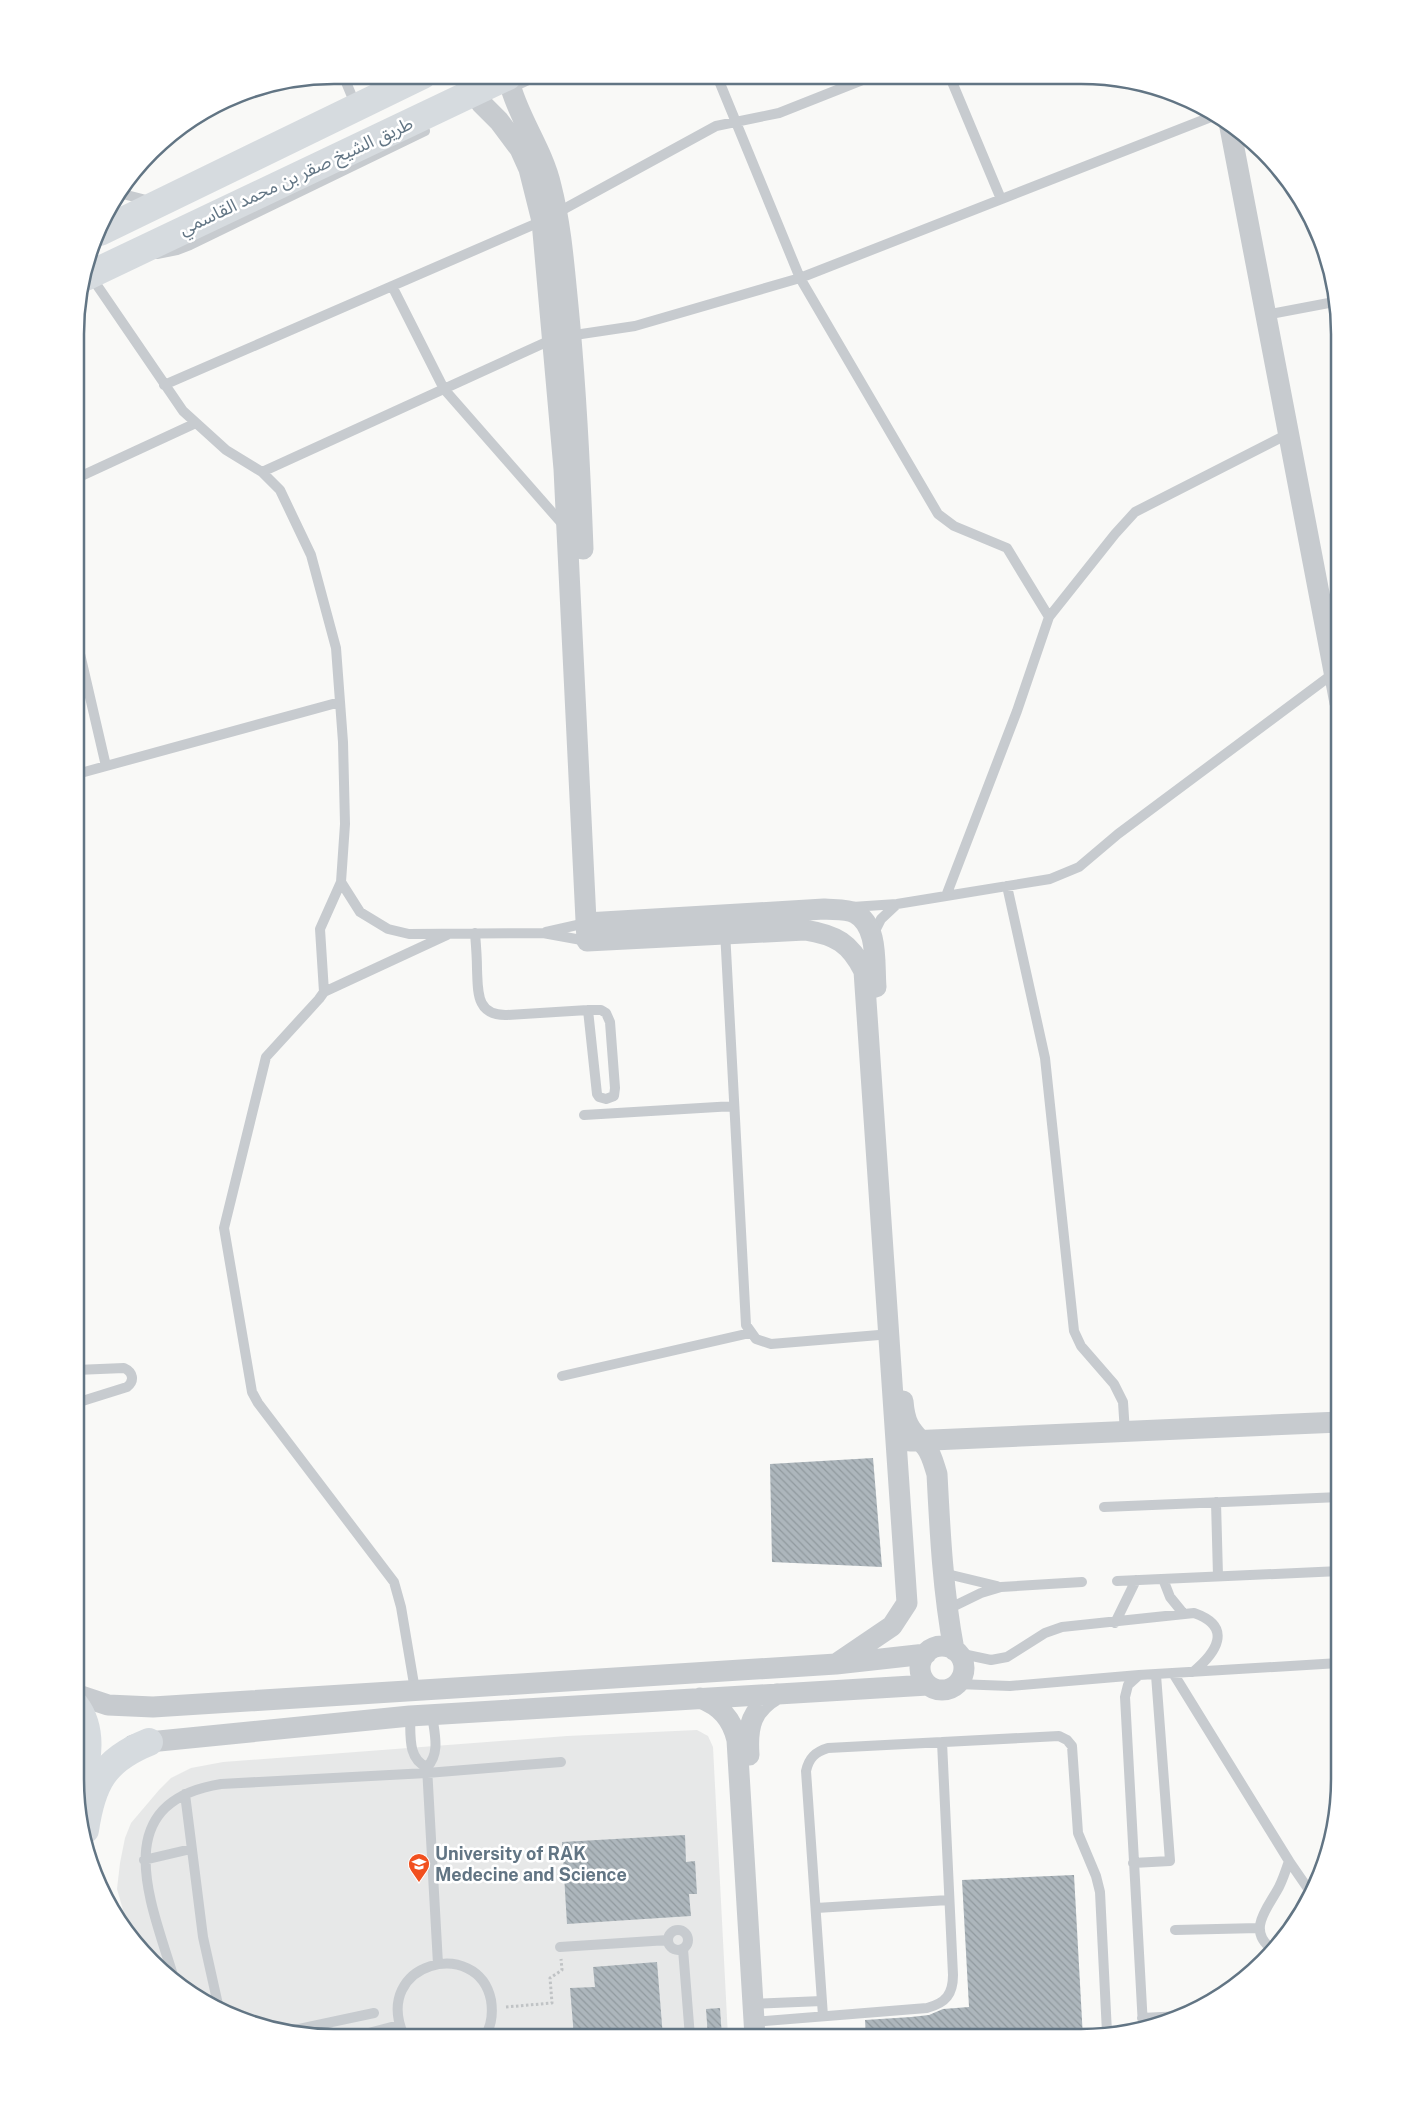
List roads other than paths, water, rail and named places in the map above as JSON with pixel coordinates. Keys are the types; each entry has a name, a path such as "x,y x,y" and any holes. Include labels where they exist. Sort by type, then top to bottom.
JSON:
{"main road":[{"name":"طريق الشيخ صقر بن محمد القاسمي","path":"107,229 404,84"},
{"name":"طريق الشيخ صقر بن محمد القاسمي","path":"91,274 136,252 493,95"},
{"path":"84,1725 88,1753 84,1765"},
{"path":"87,1818 90,1800 111,1764 129,1750 149,1742"}],"street":[{"path":"493,95 500,121 520,150 549,218"},
{"path":"493,95 520,116 544,164 551,186 549,218 562,337 564,469 575,536 593,932 724,925 824,909 854,913 865,922 872,936 894,1334 896,1442 907,1603 892,1626 836,1664"},
{"path":"1230,132 1331,657"},
{"path":"724,925 805,930 828,934 847,946 856,955 864,971 894,1334 904,1406 907,1423 926,1448 933,1460 937,1474 942,1573 946,1610 956,1652 963,1662 964,1670 957,1684 950,1688 943,1690 935,1689 928,1685 921,1673 922,1660 926,1654 934,1648 944,1646 956,1652"},
{"path":"896,1442 1331,1422"},
{"path":"84,1697 108,1705 153,1707 836,1664 926,1654"},
{"path":"84,1775 106,1753 149,1742 432,1714 928,1685"},
{"path":"759,2021 748,1740 753,1718 767,1700 777,1694"},
{"path":"700,1698 711,1702 721,1709 729,1718 738,1740 759,2021"}],"lane":[{"path":"347,84 357,107"},
{"path":"493,95 518,84"},
{"path":"720,84 800,278 938,514 954,526 1007,548 1049,617"},
{"path":"164,385 549,218 716,126 779,113 850,84"},
{"path":"953,84 1001,199"},
{"path":"262,472 562,337 635,326 800,278 1208,118"},
{"path":"136,252 164,253 190,245 433,126"},
{"path":"126,195 161,202"},
{"path":"90,280 183,411 226,450 262,472 280,490 311,555 336,648 345,824 341,882 320,929 324,992"},
{"path":"392,286 444,389 575,536"},
{"path":"1265,315 1329,303"},
{"path":"84,475 196,423"},
{"path":"946,896 1016,711 1049,617 1115,534 1135,512 1288,434"},
{"path":"84,671 106,766"},
{"path":"824,909 897,904 1007,886 1050,878 1078,867 1118,834 1331,675"},
{"path":"84,772 340,702"},
{"path":"341,882 360,912 388,929 410,934 593,932"},
{"path":"1007,886 1045,1058 1074,1330 1081,1346 1114,1384 1123,1402 1125,1433"},
{"path":"872,936 881,919 897,904"},
{"path":"724,925 744,1318 750,1333 763,1342 771,1344 894,1334"},
{"path":"543,933 593,932"},
{"path":"475,933 480,1000 490,1013 506,1015 588,1010 601,1010 609,1017 615,1088 614,1096 606,1100 597,1094 588,1010"},
{"path":"415,1690 401,1607 394,1582 258,1403 252,1392 224,1228 266,1057 319,1000 324,992 450,934"},
{"path":"584,1115 734,1106"},
{"path":"562,1376 750,1333"},
{"path":"84,1370 124,1368 131,1372 132,1376 131,1384 128,1387 84,1401"},
{"path":"1104,1507 1331,1497"},
{"path":"1216,1502 1218,1576"},
{"path":"1117,1581 1331,1571"},
{"path":"942,1573 1000,1587"},
{"path":"1163,1579 1170,1598 1183,1613"},
{"path":"1116,1622 1136,1580"},
{"path":"946,1610 982,1592 1000,1587 1082,1582"},
{"path":"956,1652 984,1660 997,1660 1007,1657 1053,1630 1194,1613 1206,1618 1214,1626 1217,1638 1215,1650 1193,1672"},
{"path":"957,1684 1010,1686 1139,1675 1331,1664"},
{"path":"1173,1673 1289,1861 1307,1887"},
{"path":"1133,1863 1170,1861 1156,1674"},
{"path":"1139,1675 1128,1685 1125,1697 1143,2022"},
{"path":"432,1714 436,1750 435,1757 427,1770 438,1964"},
{"path":"410,1716 413,1755 427,1770"},
{"path":"823,2016 806,1771 808,1763 813,1756 828,1748 1059,1736 1067,1740 1072,1746 1074,1754 1076,1820 1083,1846 1096,1876 1100,1892 1108,2028"},
{"path":"759,2021 927,2008 939,2005 948,1998 953,1986 954,1975 942,1742"},
{"path":"172,1969 149,1889 144,1860 152,1826 161,1811 185,1794 204,1787 221,1784 561,1762"},
{"path":"185,1794 203,1936 217,2001"},
{"path":"144,1860 191,1849"},
{"path":"1267,1946 1260,1936 1260,1920 1280,1885 1289,1861"},
{"path":"816,1908 949,1900"},
{"path":"1175,1930 1259,1928"},
{"path":"668,1940 674,1931 684,1932 687,1935 688,1940 683,1949 689,2029"},
{"path":"560,1947 668,1940"},
{"path":"668,1940 673,1948 683,1949"},
{"path":"401,2029 397,2008 401,1993 410,1979 422,1969 438,1964 451,1964 464,1967 475,1974 487,1989 492,2008 492,2021 488,2029"},
{"path":"759,2021 822,2001"},
{"path":"306,2028 374,2013"},
{"path":"384,2029 399,2025"}],"place":[{"name":"University of RAK Medecine and Science","path":"419,1883"}]}
